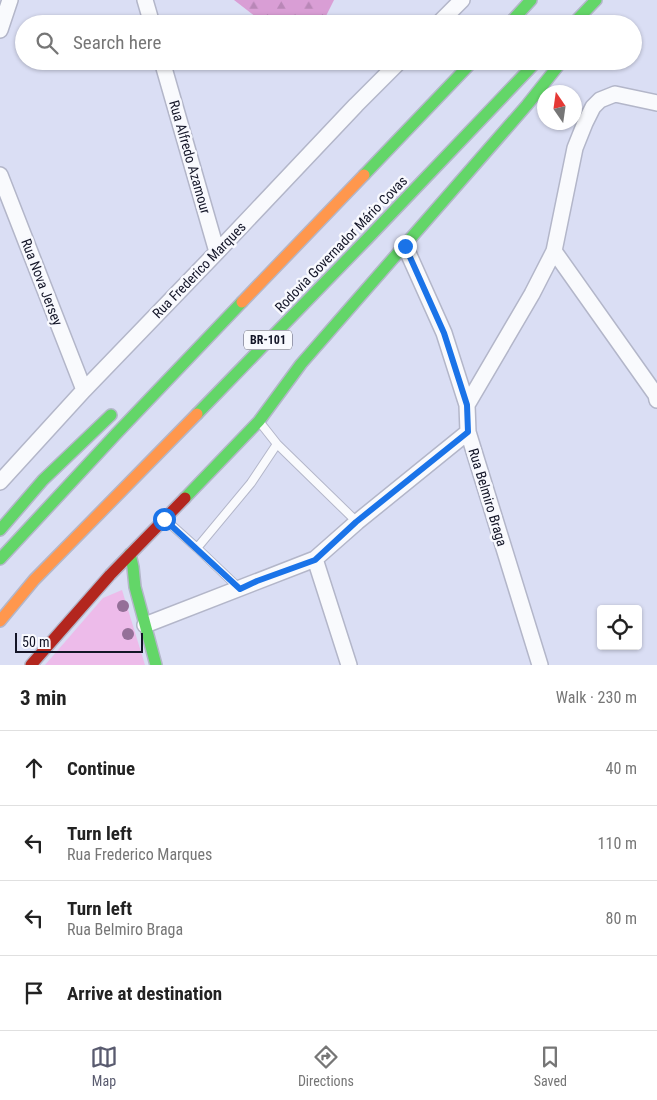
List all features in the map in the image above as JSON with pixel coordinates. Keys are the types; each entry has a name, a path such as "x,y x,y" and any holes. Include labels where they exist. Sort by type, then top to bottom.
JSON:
{"main road":[{"path":"517,15 531,0"},
{"path":"582,15 596,0"},
{"path":"0,559 202,343 465,70"},
{"name":"Rodovia Governador Mário Covas","path":"0,621 34,580 368,238 528,70"},
{"path":"31,665 110,575 258,421 301,364 527,105 555,70"},
{"path":"150,383 202,343"},
{"path":"0,530 43,480 120,406"},
{"path":"130,554 135,587 156,665"},
{"path":"110,575 135,587"}],"street":[{"path":"0,30 10,0"},
{"path":"145,0 149,15"},
{"path":"447,15 462,0"},
{"name":"Rua Alfredo Azamour","path":"165,70 217,252"},
{"name":"Rua Frederico Marques","path":"0,482 84,390 391,70"},
{"path":"467,405 532,294 554,251 575,148 593,108 600,100 615,94 657,102"},
{"name":"Rua Nova Jersey","path":"0,175 84,390"},
{"name":"Rua Belmiro Braga","path":"405,246 444,333 467,405 468,432 540,665"},
{"path":"554,251 656,397"},
{"path":"145,625 315,560 356,522 468,432"},
{"path":"315,560 349,665"}],"lane":[{"path":"258,421 278,444 356,522"},
{"path":"197,548 251,484 278,444"},
{"path":"164,519 240,589"}],"shaded area":[{"path":"122,590 145,665 45,665 103,598"}],"green space":[{"path":"234,0 334,0 326,15 253,15"}],"traffic: fast":[{"path":"517,15 531,0"},
{"path":"582,15 596,0"},
{"path":"364,175 464,70"},
{"path":"197,414 528,70"},
{"path":"185,498 259,421 301,364 527,105 555,70"},
{"path":"0,559 242,302"},
{"path":"0,530 43,480 111,415"},
{"path":"130,554 135,587 156,665"}],"traffic: slow":[{"path":"242,302 364,175"},
{"path":"0,621 34,580 197,414"}],"traffic: jam":[{"path":"31,665 110,575 185,498"}],"route":[{"path":"164,519 240,589 315,560 356,522 468,432 467,405 444,333 405,246"}]}
